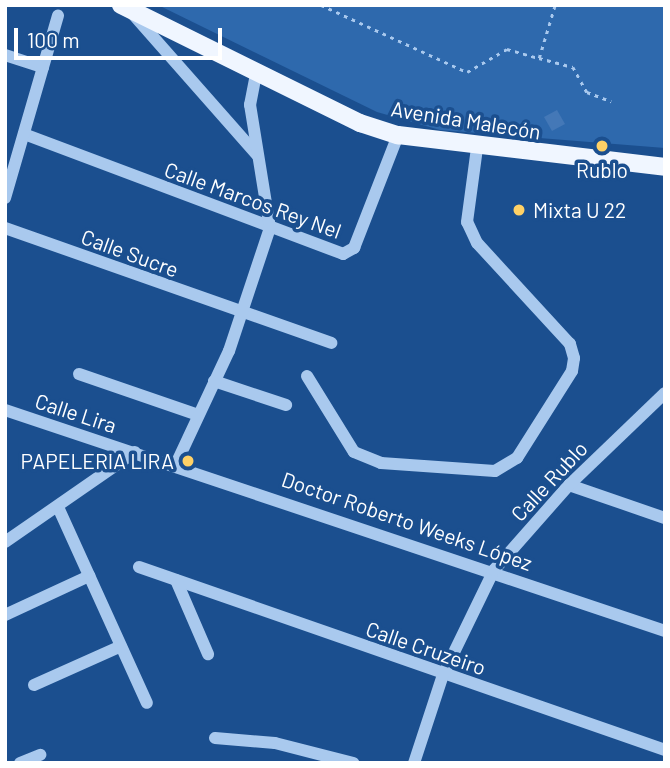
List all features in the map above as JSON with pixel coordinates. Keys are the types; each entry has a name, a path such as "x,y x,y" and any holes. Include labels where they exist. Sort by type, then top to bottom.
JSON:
{"main road":[{"name":"Avenida Malecón","path":"125,8 256,73 398,135 477,148 665,167"}],"street":[{"path":"125,8 257,155"},
{"path":"5,198 58,16"},
{"path":"5,55 43,67"},
{"path":"176,464 195,414 214,381 241,315 270,228 250,94 256,73"},
{"name":"Calle Marcos Rey Nel","path":"24,134 270,228 350,254 398,135"},
{"path":"307,376 354,453 381,463 495,471 517,458 572,371 574,358 570,344 477,243 467,222 477,148"},
{"name":"Calle Sucre","path":"5,228 241,315 331,343"},
{"path":"79,373 195,414"},
{"path":"214,381 286,405"},
{"name":"Calle Rublo","path":"414,763 443,675 494,570 569,485 662,400"},
{"name":"Calle Lira","path":"5,410 135,452"},
{"path":"5,542 135,452"},
{"name":"Doctor Roberto Weeks López","path":"135,452 494,570 665,631"},
{"path":"569,485 665,517"},
{"path":"58,507 147,703"},
{"name":"Calle Cruzeiro","path":"139,566 443,675 665,750"},
{"path":"5,615 89,576"},
{"path":"176,580 208,654"},
{"path":"34,685 121,646"},
{"path":"215,738 275,743 353,763"},
{"path":"20,763 40,755"}],"path":[{"path":"321,5 467,72 507,50 573,67 587,92 611,101"},
{"path":"539,58 555,5"}],"shaded area":[{"path":"158,5 665,5 665,148 440,130 377,112"}],"building":[{"path":"557,110 565,124 552,131 544,117"}],"place":[{"name":"Rublo","path":"602,146"},
{"name":"Mixta U 22","path":"519,210"},
{"name":"PAPELERIA LIRA","path":"188,461"}]}
